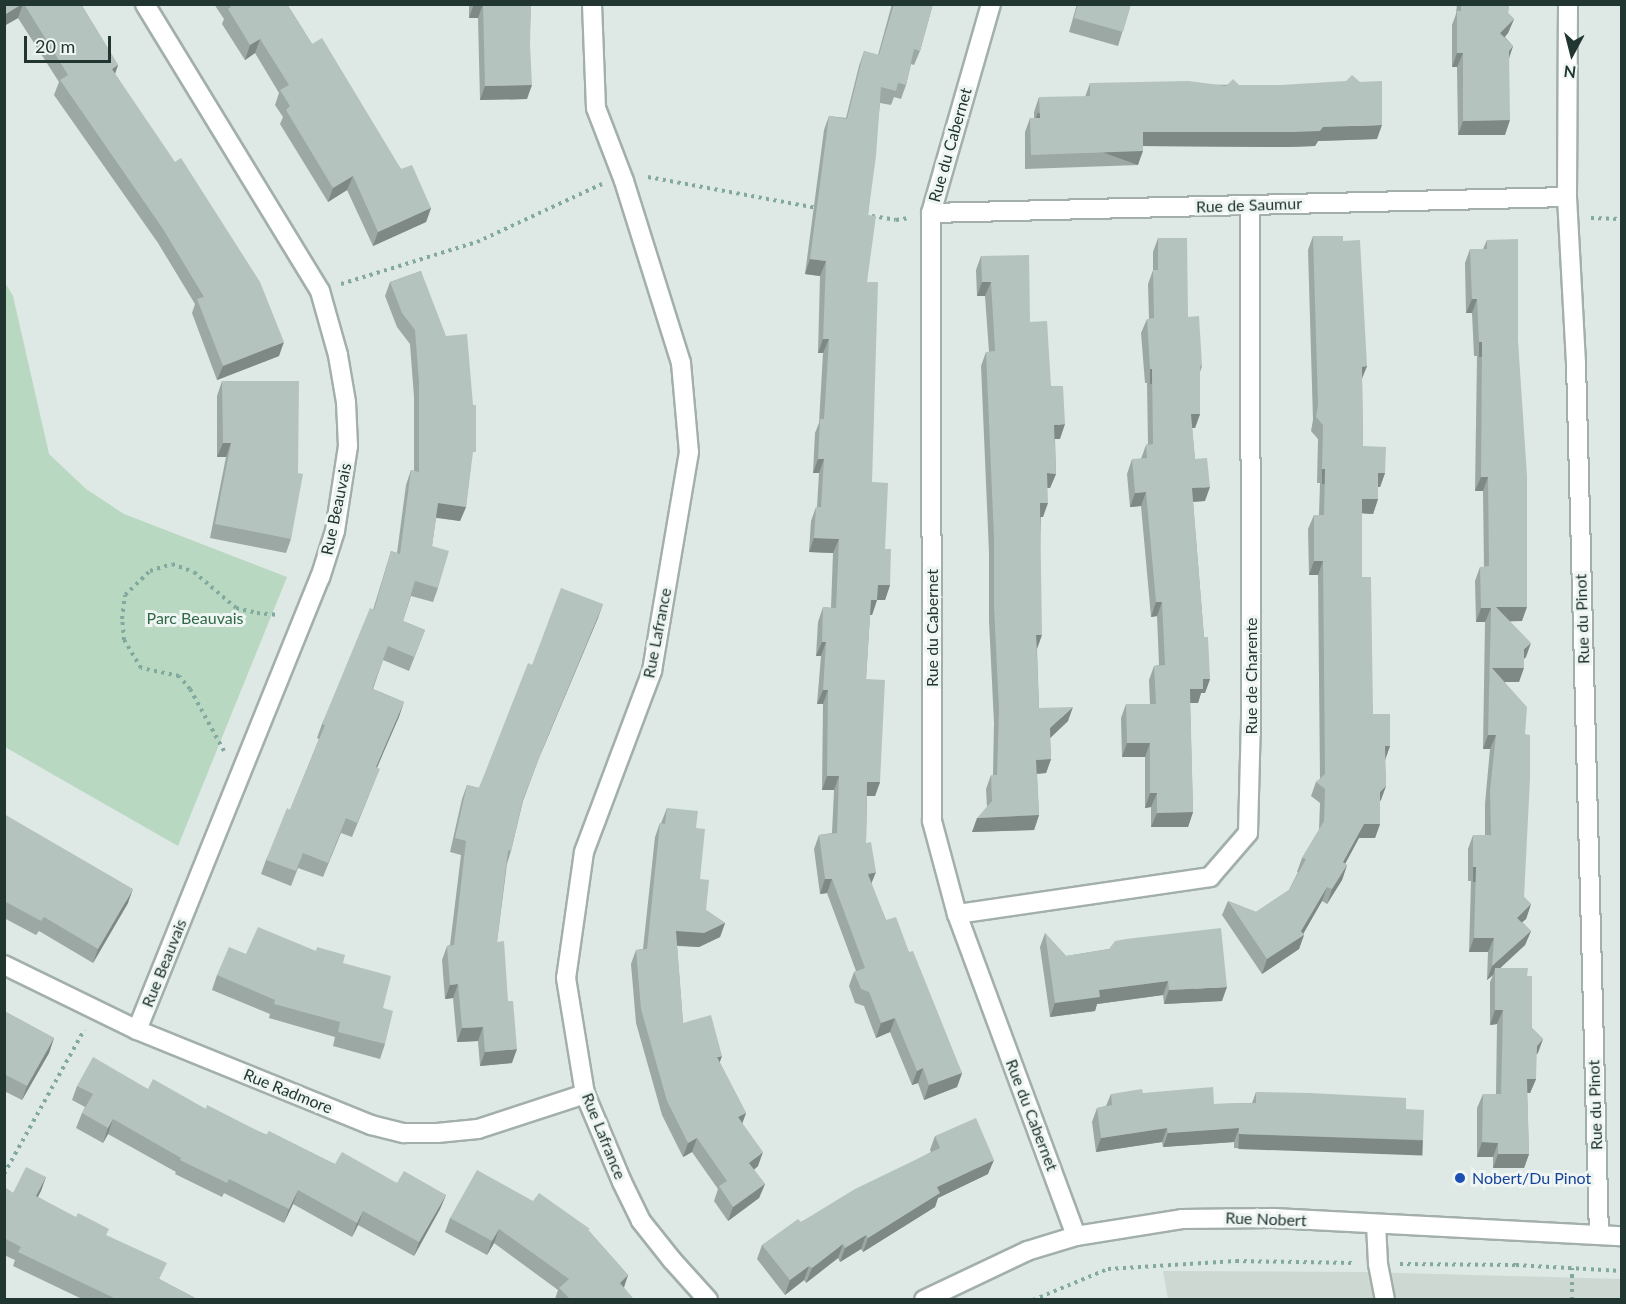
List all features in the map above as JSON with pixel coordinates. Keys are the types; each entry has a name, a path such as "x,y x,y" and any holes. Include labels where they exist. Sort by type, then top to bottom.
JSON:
{"street":[{"name":"Rue Beauvais","path":"136,1030 304,616 335,531 348,446 346,402 338,355 320,291 145,4"},
{"name":"Rue Lafrance","path":"592,4 596,108 624,181 681,363 689,452 652,670 584,852 566,978 585,1094 641,1221 672,1260 708,1299"},
{"name":"Rue du Cabernet","path":"991,4 931,213 932,821 957,914 1076,1236"},
{"name":"Rue du Pinot","path":"1569,4 1568,196 1599,1234"},
{"name":"Rue de Saumur","path":"931,213 1568,196"},
{"name":"Rue de Charente","path":"957,914 1210,877 1248,833 1251,717 1251,205"},
{"name":"Rue Radmore","path":"4,965 136,1030 371,1125 404,1133 478,1129 585,1094"},
{"name":"Rue Nobert","path":"924,1299 1027,1251 1076,1236 1152,1223 1215,1217 1622,1236"},
{"path":"1376,1224 1378,1264 1385,1299"}],"path":[{"path":"320,291 477,242 596,185 652,177 758,200 827,210"},
{"path":"862,215 896,220 931,213"},
{"path":"1569,217 1622,219"},
{"path":"246,760 221,750 190,689 179,676 141,668 124,640 122,619 125,595 150,571 172,564 195,572 236,608 257,613 304,616"},
{"path":"4,1174 95,1011"},
{"path":"1033,1299 1108,1269 1236,1261 1622,1271"},
{"path":"1572,1268 1572,1299"}],"shaded area":[{"path":"1163,1271 1363,1272 1621,1279 1621,1299 1168,1299"}],"green space":[{"name":"Parc Beauvais","path":"4,281 13,296 49,454 86,489 124,514 287,577 178,846 5,747"}],"building":[{"path":"4,4 22,4 6,14"},
{"path":"24,4 81,4 118,65 112,69 175,162 181,158 260,282 284,342 223,366 197,299 204,297 163,229 60,80 68,75"},
{"path":"229,4 287,4 312,44 322,38 401,169 412,165 431,208 378,232 353,176 333,188 286,110 290,106 280,90 289,85 260,39 250,45 228,9 231,7"},
{"path":"483,4 531,4 532,85 485,86"},
{"path":"894,4 933,4 920,51 914,49 906,85 898,83 896,91 881,87 876,156 868,215 876,216 867,282 878,282 872,482 888,483 885,549 891,549 890,585 878,585 877,600 871,600 866,679 885,680 880,782 867,782 866,843 871,842 876,872 868,874 886,920 896,917 909,952 913,951 962,1073 929,1085 923,1068 917,1071 895,1018 881,1023 869,992 861,989 854,972 865,968 832,879 825,879 819,835 837,833 839,776 827,776 828,690 823,690 826,642 822,642 823,607 836,608 839,539 814,538 816,507 821,507 824,459 818,459 820,419 824,419 829,339 823,339 826,261 810,259 829,116 847,119 864,51 879,55"},
{"path":"1078,4 1131,4 1123,32 1074,18"},
{"path":"1461,4 1509,4 1508,13 1514,19 1500,33 1513,46 1509,51 1510,120 1463,121 1463,53 1457,53 1457,11 1461,11"},
{"path":"1352,75 1360,82 1382,81 1382,125 1323,127 1320,131 1293,132 1143,132 1143,151 1031,155 1030,118 1040,118 1039,97 1090,96 1090,83 1189,81 1226,86 1233,79 1239,85 1281,85 1346,81"},
{"path":"1313,236 1343,236 1343,241 1360,240 1367,366 1362,367 1363,446 1386,447 1385,473 1378,473 1378,499 1362,499 1362,577 1371,577 1373,714 1390,714 1390,746 1385,746 1386,786 1380,792 1380,824 1364,824 1343,862 1347,865 1332,889 1327,887 1301,931 1304,935 1267,959 1228,901 1256,912 1289,890 1306,859 1302,858 1324,821 1325,789 1316,782 1325,774 1323,561 1314,561 1314,515 1324,515 1325,469 1322,469 1323,425 1316,417 1318,405"},
{"path":"1158,238 1187,238 1188,317 1199,316 1202,366 1200,366 1200,414 1191,414 1195,459 1207,458 1210,487 1192,488 1204,637 1208,637 1210,679 1203,679 1203,689 1190,689 1193,812 1157,813 1157,793 1150,793 1150,743 1127,743 1126,704 1156,704 1154,666 1165,665 1162,602 1156,602 1146,492 1135,493 1132,459 1147,458 1146,445 1153,444 1152,369 1150,369 1147,319 1154,318 1153,270 1158,270"},
{"path":"1518,239 1518,341 1527,476 1527,607 1496,607 1531,643 1524,649 1524,668 1492,668 1527,707 1525,734 1530,735 1530,779 1524,897 1531,904 1517,918 1531,931 1492,966 1494,938 1474,938 1476,867 1473,867 1473,835 1491,835 1490,790 1496,735 1488,735 1491,608 1481,608 1480,567 1489,566 1488,477 1481,477 1482,342 1479,342 1477,299 1472,299 1470,249 1487,249 1487,240"},
{"path":"1029,255 1030,322 1047,321 1051,386 1063,386 1065,424 1054,425 1056,474 1047,473 1048,503 1040,503 1042,635 1036,635 1039,708 1073,707 1050,728 1051,759 1036,760 1039,815 977,818 992,801 991,775 997,775 999,709 986,352 995,351 991,282 982,282 981,256"},
{"path":"421,271 446,336 467,334 473,405 476,405 476,452 473,452 466,507 438,503 432,546 449,551 438,588 415,581 403,621 425,630 414,657 388,646 372,689 404,702 376,767 380,769 357,823 346,818 328,863 303,853 296,871 266,860 287,808 290,810 325,725 322,724 370,608 374,610 391,551 400,554 411,470 419,472 419,383 415,330 402,313 390,282"},
{"path":"222,381 299,381 298,473 303,474 291,539 215,524 231,443 223,443"},
{"path":"561,588 603,604 523,799 511,851 508,850 497,942 504,941 508,1001 513,1001 517,1049 485,1052 483,1027 462,1028 458,984 450,985 447,946 454,945 466,841 455,838 467,785 479,788 528,663 532,665"},
{"path":"667,808 698,811 696,828 705,829 700,879 709,880 706,910 725,923 704,933 676,931 683,1023 711,1015 722,1056 717,1057 746,1113 738,1117 763,1152 749,1163 765,1184 733,1207 719,1186 727,1181 697,1138 688,1143 667,1101 641,1009 636,950 647,949 660,823 665,824"},
{"path":"4,814 133,889 98,949 44,917 41,921 4,901"},
{"path":"258,927 316,951 317,947 345,955 343,963 391,976 383,1008 393,1011 385,1044 338,1032 340,1022 274,1004 275,1000 217,975 229,947 246,954"},
{"path":"1221,928 1227,987 1169,990 1168,981 1099,990 1100,997 1055,1003 1045,933 1066,956 1109,949 1115,941 1126,939"},
{"path":"1495,968 1528,968 1527,976 1532,976 1532,1028 1543,1039 1537,1046 1536,1079 1527,1079 1529,1154 1498,1154 1498,1143 1482,1142 1483,1094 1501,1094 1503,1010 1495,1010"},
{"path":"4,1011 54,1038 27,1086 4,1074"},
{"path":"93,1057 148,1089 153,1079 206,1109 207,1105 266,1135 269,1131 335,1164 342,1152 397,1183 404,1171 446,1195 419,1242 363,1211 357,1223 298,1190 289,1209 229,1179 227,1183 180,1160 181,1158 113,1119 108,1128 82,1113 93,1094 77,1086"},
{"path":"1213,1087 1214,1104 1256,1103 1256,1092 1406,1098 1406,1109 1424,1110 1423,1140 1239,1134 1239,1128 1168,1133 1167,1128 1101,1138 1097,1108 1112,1105 1111,1094 1142,1089 1143,1093"},
{"path":"976,1118 994,1160 937,1187 940,1193 868,1238 866,1235 845,1248 843,1244 812,1268 809,1266 790,1280 762,1245 798,1219 801,1222 855,1189 940,1148 935,1136"},
{"path":"26,1167 46,1177 36,1196 76,1217 78,1213 109,1229 106,1235 167,1263 159,1279 197,1299 116,1299 18,1252 21,1247 4,1238 4,1187 13,1193"},
{"path":"477,1170 533,1201 539,1193 590,1229 588,1230 628,1275 620,1283 633,1298 570,1299 559,1288 569,1279 499,1229 492,1241 450,1218"}],"place":[{"name":"Nobert/Du Pinot","path":"1460,1178"}]}
